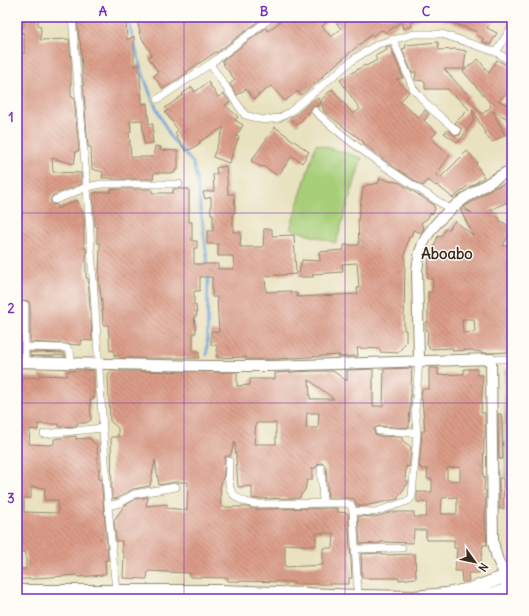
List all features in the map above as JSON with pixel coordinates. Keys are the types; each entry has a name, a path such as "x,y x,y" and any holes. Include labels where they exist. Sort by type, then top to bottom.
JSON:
{"highway":[{"path":"17,591 221,592 414,597 446,594 471,589 509,575"},
{"path":"477,599 509,592"}],"street":[{"path":"72,17 87,187 108,506 116,591"},
{"path":"158,99 210,64 272,17"},
{"path":"496,52 512,27"},
{"path":"210,64 245,115 263,120 279,118 290,112 354,59 378,44 414,34 442,34 496,52 512,62"},
{"path":"393,39 413,88 429,107 457,131"},
{"path":"315,111 348,139 406,181 450,209"},
{"path":"353,511 375,512 408,501 412,497 417,433 415,411 419,360 417,271 423,243 437,223 450,209 512,169"},
{"path":"55,200 87,187 102,184 180,184"},
{"path":"25,304 26,347 21,362 273,366 419,360 512,359"},
{"path":"26,347 66,348 70,352 72,363"},
{"path":"492,359 493,542 497,558 509,575 509,592"},
{"path":"44,434 103,428"},
{"path":"379,431 417,433"},
{"path":"229,462 228,483 232,494 244,502 254,504 346,503 351,505 353,511 358,596"},
{"path":"321,468 323,503"},
{"path":"108,506 120,503 134,494 176,487"},
{"path":"355,549 402,548"}],"green space":[{"path":"316,144 362,158 336,243 290,229"},
{"path":"505,370 512,370 512,476 505,476"}],"building":[{"path":"24,17 38,18 38,26 40,26 41,31 40,40 69,39 71,61 71,97 74,97 79,151 76,151 74,164 52,158 53,172 81,173 81,184 53,195 50,200 52,204 57,205 57,209 77,200 84,215 84,248 86,248 86,278 88,278 92,341 81,340 81,345 30,342 30,305 28,301 25,300 21,302 20,305 20,356 17,356 17,227 21,227 22,211 17,211 17,54 24,54 24,33 17,33 17,27 24,27"},
{"path":"77,17 126,17 127,40 134,36 134,67 139,64 142,104 147,103 149,124 153,124 153,143 144,144 142,120 130,121 131,132 129,132 131,157 153,157 155,146 161,147 160,150 178,151 178,170 175,170 175,173 154,173 153,179 111,179 102,178 103,172 92,169 91,147 88,147"},
{"path":"136,17 239,17 241,20 245,17 264,17 216,53 163,89 154,76 158,72 148,57 152,55 139,33"},
{"path":"286,17 422,17 411,23 412,26 403,29 401,22 386,33 381,30 372,36 371,35 301,95 298,91 285,101 271,86 254,99 246,89 237,95 230,84 235,80 222,61 266,28 268,31","holes":["333,18 341,29 331,37 322,26"]},
{"path":"437,17 493,17 487,28 497,33 490,45 482,41 483,39 476,34 477,32"},
{"path":"438,42 439,50 456,49 466,51 464,69 444,69 470,97 468,99 482,114 491,107 491,104 463,71 478,59 489,73 497,60 512,68 512,90 510,89 499,101 512,107 512,121 493,111 505,135 492,142 488,138 472,109 474,120 458,143 444,133 448,130 456,136 460,135 462,129 455,123 469,109 448,89 425,89 425,81 415,80 416,71 412,73 402,49 406,48 405,45"},
{"path":"390,46 403,78 396,79 409,92 400,102 419,118 425,110 429,114 424,121 437,132 431,138 450,155 436,175 440,178 467,151 477,162 476,164 484,177 470,187 469,185 453,198 437,185 436,186 428,180 423,186 400,171 324,112 321,100 332,89 353,114 360,109 340,80 365,65 366,66 377,60 375,56 387,50 386,47"},
{"path":"208,82 218,97 224,94 230,102 225,105 238,117 235,120 243,125 236,136 239,137 229,163 213,157 224,127 199,142 200,143 190,150 189,149 186,151 176,137 177,136 175,133 178,130 165,112 168,111 165,108 192,87 195,92"},
{"path":"318,98 321,103 312,107 297,125 290,118 312,101"},
{"path":"275,127 309,152 302,163 292,156 278,176 263,166 261,167 251,161"},
{"path":"226,166 228,194 234,194 235,213 233,213 233,232 241,232 240,247 263,247 264,229 272,229 272,236 294,235 296,274 265,276 266,292 291,291 291,293 297,293 297,297 358,294 357,263 342,264 343,272 313,274 313,277 298,277 302,260 320,261 319,252 344,250 344,245 359,245 358,220 363,188 367,185 378,184 380,178 400,183 434,205 435,208 433,214 430,213 428,218 421,223 424,227 422,233 413,230 411,237 409,237 405,253 404,330 406,330 406,342 398,353 380,352 380,349 357,348 358,356 338,357 340,355 277,359 246,359 246,357 217,358 217,345 211,345 211,331 219,332 217,297 212,297 212,277 200,277 200,291 194,291 194,305 196,305 197,316 194,316 196,333 193,333 193,351 199,351 199,358 120,358 120,356 114,356 114,350 110,351 108,325 103,325 99,283 100,243 97,243 97,227 95,226 93,193 111,192 111,189 152,189 152,193 173,193 173,189 189,189 189,222 192,222 192,241 197,241 197,248 194,248 194,264 218,264 218,269 234,269 233,256 218,256 218,244 207,244 207,231 213,231 213,214 211,214 211,197 205,199 203,192 214,191 213,174 217,174 216,168"},
{"path":"512,180 512,200 490,210 498,214 496,216 500,218 499,220 511,227 503,246 511,245 512,254 512,352 486,353 470,350 453,351 453,348 429,349 429,345 427,345 428,330 426,330 426,322 428,322 428,292 432,292 433,280 427,278 429,259 438,236 441,237 446,228 448,230 455,221 474,236 460,210 462,209 472,213 464,207 494,188","holes":["462,319 474,319 475,332 463,333"]},
{"path":"30,352 64,353 66,356 30,356"},
{"path":"412,368 409,428 379,426 374,430 375,434 378,436 402,437 402,440 411,447 409,467 406,466 405,481 408,481 408,483 398,499 357,506 354,499 328,498 326,467 321,463 318,464 316,468 312,468 312,480 307,480 305,490 300,498 252,498 252,486 238,487 235,441 230,456 225,456 224,475 220,486 221,507 247,507 254,509 337,508 337,512 348,513 352,578 349,578 349,584 293,584 293,582 227,581 228,578 190,577 190,573 148,571 147,579 123,578 124,553 122,553 122,541 116,541 114,520 124,506 136,499 148,497 146,506 167,504 167,508 187,510 188,482 175,482 159,485 155,460 150,486 133,489 118,498 112,498 111,437 118,437 118,428 110,421 108,376 111,371 237,372 237,386 250,385 250,379 275,379 275,373 313,371 333,371 347,381 347,370 373,369 373,406 383,406 384,369","holes":["309,380 334,399 310,399","307,413 319,413 318,428 306,428","256,423 276,423 276,444 254,444","316,533 334,533 333,548 323,548 323,565 285,567 285,544 316,546"]},
{"path":"429,368 438,368 438,375 464,374 464,369 477,369 477,375 483,375 481,413 485,413 483,477 485,477 484,490 486,491 485,517 487,545 483,545 479,573 468,573 469,581 462,582 461,571 455,571 457,548 454,548 454,540 426,540 426,530 414,530 413,543 381,542 360,544 358,516 376,517 392,512 414,512 414,517 426,517 428,502 417,502 417,492 432,492 432,479 427,479 428,469 421,469 421,467 419,467 422,431 425,431 421,399 422,389 429,389","holes":["460,467 460,481 447,480 447,468","457,497 457,514 441,514 442,498"]},
{"path":"94,370 94,399 90,399 91,420 86,423 77,423 77,426 59,427 59,424 38,424 38,430 30,429 29,444 50,445 54,444 54,439 76,436 76,439 89,438 97,446 99,479 101,479 108,554 108,560 105,560 106,573 102,575 78,577 77,575 37,579 17,579 17,569 26,569 26,552 17,552 17,387 22,388 22,377 39,378 39,375 67,376 67,371","holes":["31,487 45,488 44,500 58,500 58,513 24,512 24,498 31,498"]},
{"path":"498,414 501,414 502,421 503,459 499,459"},
{"path":"499,478 503,478 504,509 499,509"},
{"path":"382,553 382,555 415,554 416,578 399,580 399,578 362,578 361,554"}],"waterway":[{"path":"129,17 130,28 152,99 171,138 193,163 197,180 208,266"},
{"path":"207,355 208,275"}],"district":[{"name":"Aboabo","path":"447,254"}]}
